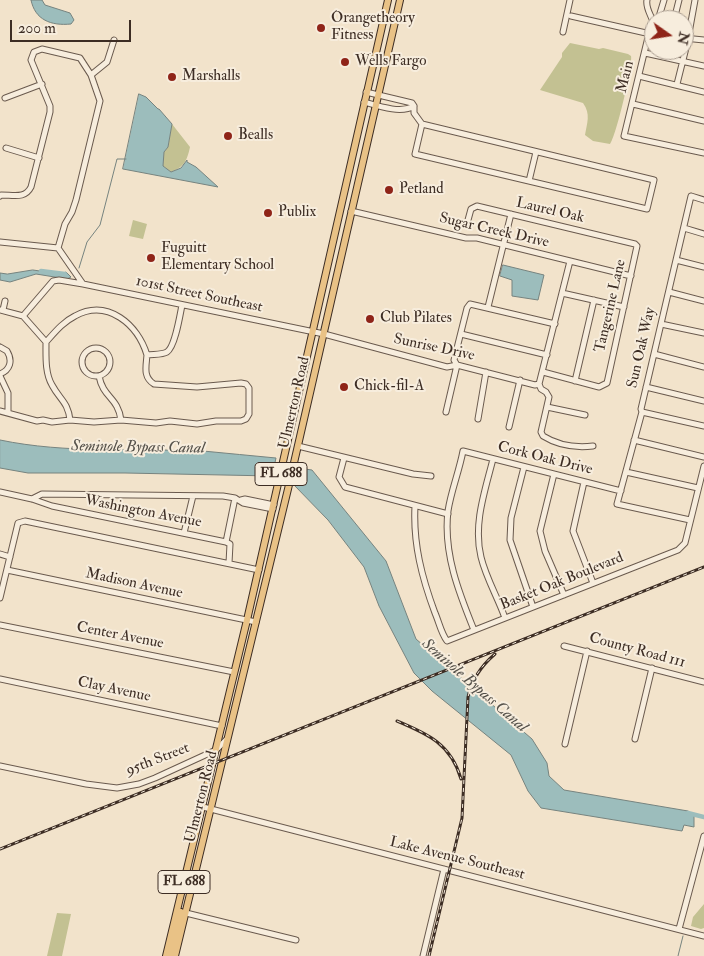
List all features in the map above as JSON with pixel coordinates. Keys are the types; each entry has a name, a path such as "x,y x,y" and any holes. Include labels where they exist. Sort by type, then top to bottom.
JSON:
{"main road":[{"name":"Ulmerton Road","path":"166,956 259,570 388,0"},
{"name":"Ulmerton Road","path":"176,956 298,446 400,0"},
{"path":"172,956 184,902 184,894 182,892"}],"street":[{"path":"563,32 570,0"},
{"path":"572,16 644,34"},
{"path":"91,75 107,62 114,40"},
{"path":"0,196 22,196 28,192 39,158 50,112 50,106 42,84 31,60 34,52 42,49 80,58 91,75 100,101 76,200 65,224 58,248 83,284"},
{"name":"Main","path":"644,57 624,136 704,153"},
{"path":"678,60 704,66"},
{"path":"678,84 683,61"},
{"path":"639,76 678,84 704,92"},
{"path":"5,98 42,84"},
{"path":"366,92 412,103 414,106"},
{"path":"364,102 397,109 409,109 414,106"},
{"path":"632,104 704,121"},
{"path":"414,106 414,112 422,124 654,180 647,209 415,154 422,124"},
{"path":"6,148 39,158"},
{"path":"529,181 536,152"},
{"name":"Sun Oak Way","path":"690,520 617,504 642,412 641,409 691,196 704,200"},
{"name":"Laurel Oak","path":"468,220 471,209 477,206 635,244"},
{"name":"Sugar Creek Drive","path":"351,211 466,238 477,238 631,276"},
{"path":"488,307 511,214"},
{"path":"684,228 704,234"},
{"path":"0,242 58,248"},
{"name":"Tangerine Lane","path":"575,381 599,387 607,383 637,249 635,244"},
{"path":"676,260 704,267"},
{"path":"570,261 539,384 549,397 541,432 543,436 567,446 593,446"},
{"name":"101st Street Southeast","path":"23,316 53,281 59,280 324,334"},
{"path":"669,292 704,300"},
{"path":"562,293 624,307"},
{"path":"543,372 575,381 594,300"},
{"path":"5,301 1,310 23,316 46,342"},
{"path":"446,412 457,365 454,360 466,308 470,304 555,324"},
{"path":"147,355 163,354 170,349 182,305"},
{"path":"0,411 36,421 52,422 121,420 156,423 170,421 197,424 216,421 240,421 246,419 249,414 249,388 246,384 241,383 197,386 154,384 148,380 146,373 147,355 144,344 131,325 123,318 113,314 100,311 88,312 72,318 60,326 46,342 46,367 49,378 52,386 66,403 70,420"},
{"path":"661,324 704,333"},
{"name":"Sunrise Drive","path":"324,334 447,367 457,365 535,385 539,384"},
{"path":"460,334 547,355"},
{"path":"0,347 7,351 10,362 9,368 0,375 8,393 8,413"},
{"path":"94,347 106,350 110,356 109,368 99,376 87,373 83,368 82,361 84,355 94,347"},
{"path":"654,354 704,367"},
{"path":"478,420 486,372"},
{"path":"99,376 101,387 120,410 121,420"},
{"path":"508,427 520,380"},
{"path":"646,387 704,401"},
{"path":"547,407 585,415"},
{"path":"642,412 704,426"},
{"path":"634,440 704,458"},
{"path":"298,446 413,474 432,476"},
{"name":"Cork Oak Drive","path":"448,514 463,452 621,491"},
{"path":"344,458 339,477 345,487 448,514 447,534 450,561 459,593 474,630"},
{"path":"493,459 479,516 478,534 481,557 505,618"},
{"path":"690,520 704,466"},
{"path":"524,467 511,518 510,540 532,607"},
{"path":"626,472 698,488"},
{"path":"554,474 540,532 545,551 564,595"},
{"path":"584,482 573,531 593,583"},
{"name":"Washington Avenue","path":"0,492 32,499 52,506 226,542"},
{"name":"Washington Avenue","path":"32,499 42,494 223,496 245,499 273,507"},
{"path":"184,533 193,496"},
{"path":"229,563 230,544 226,542 238,499"},
{"name":"Basket Oak Boulevard","path":"415,506 415,531 419,565 447,641 678,550 685,543 690,520"},
{"path":"0,598 18,524 25,521 259,570"},
{"path":"0,554 10,557"},
{"name":"Madison Avenue","path":"7,570 256,622"},
{"name":"Center Avenue","path":"0,625 234,672"},
{"name":"County Road 111","path":"564,646 704,682"},
{"path":"566,744 587,651"},
{"path":"635,739 652,668"},
{"name":"Clay Avenue","path":"0,679 222,726"},
{"name":"95th Street","path":"0,766 86,784 117,788 139,784 216,750 229,736"},
{"name":"Lake Avenue Southeast","path":"203,807 704,936"},
{"path":"679,930 704,836"},
{"path":"422,956 444,869"},
{"path":"186,913 296,940"}],"shaded area":[{"path":"570,43 599,49 603,48 631,56 624,101 610,144 593,141 585,135 588,115 583,103 540,90"},
{"path":"172,124 190,147 184,163 171,172 163,166 164,152 168,147"},
{"path":"133,220 147,224 143,239 129,236"},
{"path":"704,904 704,928 691,926 693,917"},
{"path":"57,913 71,914 62,956 47,956"}],"water":[{"path":"31,0 42,0 45,5 70,13 74,20 71,24 51,23 40,17 33,7"},
{"path":"139,94 146,97 172,124 168,147 164,152 163,166 171,172 181,168 187,160 187,162 196,167 218,187 123,169"},
{"path":"503,265 544,275 538,300 512,296 512,280 500,276"},
{"path":"33,270 60,274 66,272 71,277 67,279 36,274 10,282 0,280 0,273 7,274"},
{"path":"0,440 76,449 203,451 276,458 272,476 28,473 0,468"},
{"path":"298,468 312,470 386,561 416,639 532,739 547,763 549,776 564,790 688,811 694,815 694,827 684,825 682,831 541,808 528,791 511,755 432,691 414,673 379,606 364,567 328,520 294,485"}],"waterway":[{"path":"79,268 87,242 100,225 117,159 126,159"},
{"path":"41,271 65,274"},
{"name":"Seminole Bypass Canal","path":"688,813 704,817"},
{"path":"678,956 683,936"}],"railway":[{"path":"0,849 704,567"},
{"path":"429,956 462,818 468,697 478,673 495,654"},
{"path":"397,721 428,736 445,749 457,767 461,779"}],"place":[{"name":"Orangetheory Fitness","path":"321,28"},
{"name":"Wells Fargo","path":"345,62"},
{"name":"Marshalls","path":"172,77"},
{"name":"Bealls","path":"228,136"},
{"name":"Petland","path":"389,190"},
{"name":"Publix","path":"268,213"},
{"name":"Fuguitt Elementary School","path":"151,258"},
{"name":"Club Pilates","path":"370,319"},
{"name":"Chick-fil-A","path":"344,387"}]}
